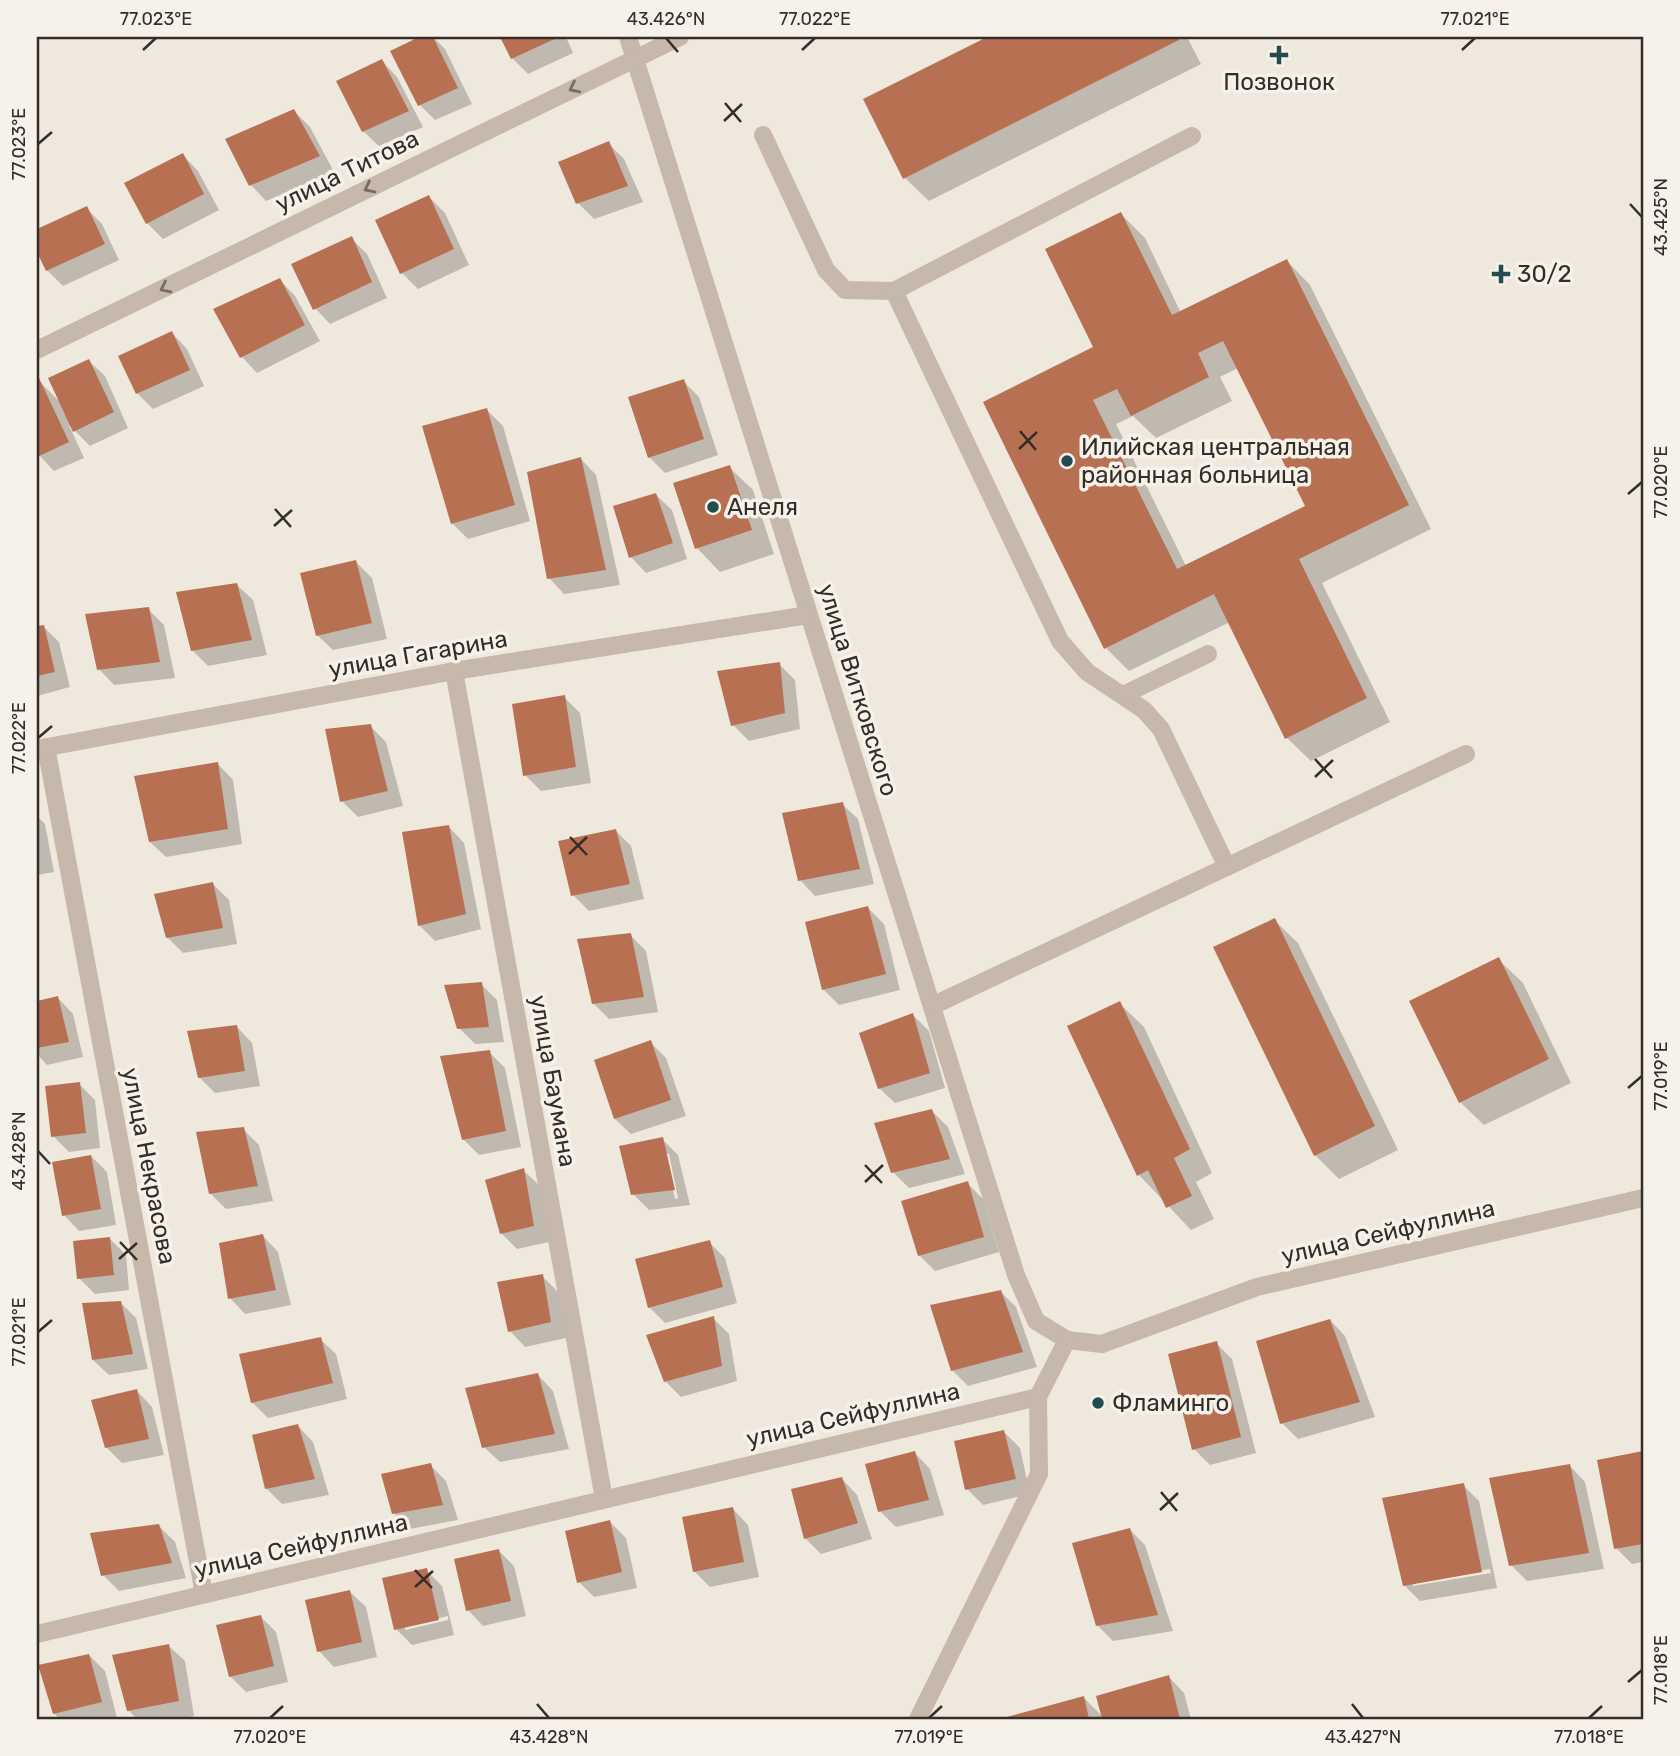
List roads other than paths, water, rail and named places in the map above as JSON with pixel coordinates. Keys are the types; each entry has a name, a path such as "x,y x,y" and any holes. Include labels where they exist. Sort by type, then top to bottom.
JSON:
{"street":[{"name":"улица Витковского","path":"628,37 1016,1275 1036,1321 1068,1340"},
{"name":"улица Титова","path":"37,350 680,37"},
{"path":"763,135 826,270 845,290 894,291 1192,136"},
{"path":"894,291 1060,641 1087,673 1144,710 1161,729 1227,867"},
{"name":"улица Гагарина","path":"41,748 454,671 808,615"},
{"path":"1124,695 1208,654"},
{"name":"улица Баумана","path":"454,671 604,1499"},
{"name":"улица Некрасова","path":"41,748 204,1594"},
{"path":"932,1006 1466,754"},
{"name":"улица Сейфуллина","path":"1068,1340 1102,1344 1257,1287 1643,1198"},
{"path":"918,1719 1039,1475 1038,1397 1068,1340"},
{"name":"улица Сейфуллина","path":"37,1634 1038,1397"}],"place":[{"name":"Позвонок","path":"1279,55"},
{"name":"30/2","path":"1501,274"},
{"name":"Илийская центральная районная больница","path":"1067,461"},
{"name":"Анеля","path":"713,507"},
{"name":"Фламинго","path":"1098,1403"}]}
